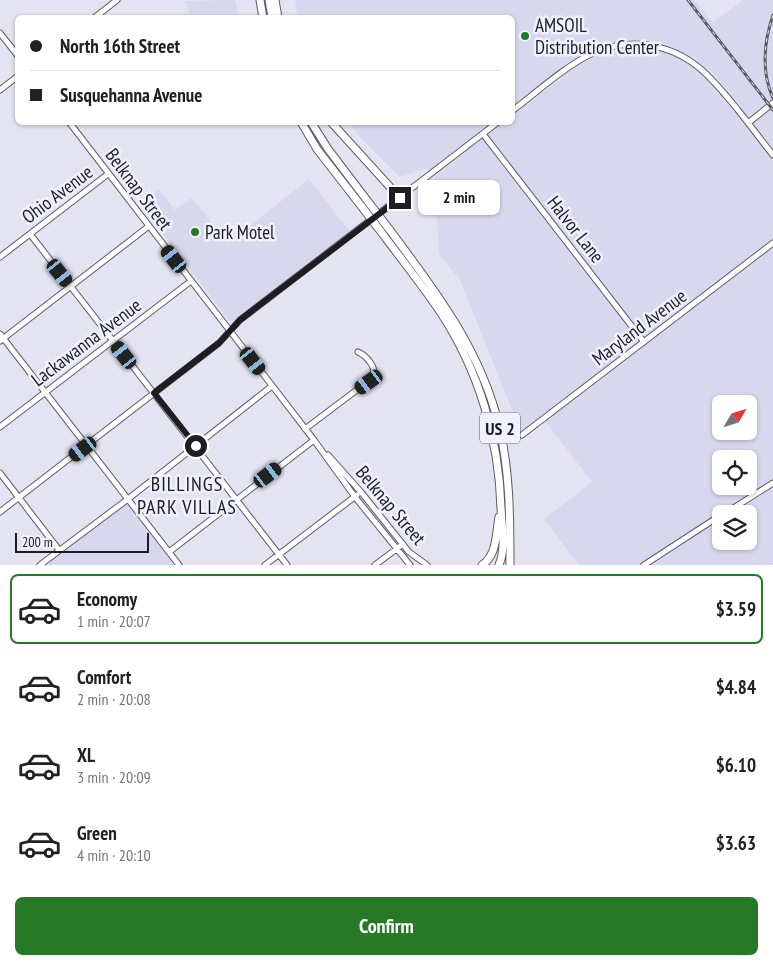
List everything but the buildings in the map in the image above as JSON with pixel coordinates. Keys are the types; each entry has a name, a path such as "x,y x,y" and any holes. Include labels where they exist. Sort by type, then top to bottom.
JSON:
{"highway":[{"path":"260,0 262,15"},
{"path":"268,0 271,15"},
{"path":"274,0 277,15"},
{"name":"US 2","path":"303,125 317,148 440,297 458,325 490,395 499,425 506,465 509,499 510,565"},
{"name":"US 2","path":"313,125 365,205"},
{"path":"334,125 400,198"},
{"name":"US 2","path":"385,231 441,313 471,368 483,402 498,463 502,553 499,565"},
{"path":"482,565 490,558 493,550 501,499"}],"street":[{"path":"98,15 117,0"},
{"path":"0,33 15,52"},
{"path":"515,109 566,70 592,54 622,45 650,46 676,52 701,68 722,90 773,155"},
{"path":"0,90 15,78"},
{"path":"748,123 773,103"},
{"name":"Belknap Street","path":"71,125 305,429 361,492 402,544 414,557 427,565"},
{"path":"0,512 219,343 240,320 494,125"},
{"name":"Halvor Lane","path":"483,134 644,342"},
{"name":"Ohio Avenue","path":"0,257 108,174"},
{"path":"149,226 1,338 179,565"},
{"path":"30,234 287,565"},
{"name":"Maryland Avenue","path":"522,435 773,243"},
{"name":"Lackawanna Avenue","path":"0,427 190,281"},
{"path":"305,429 374,377 375,369 365,356 358,352"},
{"path":"40,565 128,499 272,386"},
{"path":"169,552 314,440"},
{"name":"Belknap Street","path":"314,440 355,497 410,565"},
{"path":"0,473 59,550"},
{"path":"737,505 773,483"},
{"path":"265,565 361,492"},
{"path":"644,565 712,521"},
{"path":"375,565 402,544"}],"shaded area":[{"path":"235,0 239,15 190,15 186,1"},
{"path":"295,0 695,0 713,23 743,0 773,0 773,149 714,74 691,55 661,43 629,40 596,48 570,62 515,105 515,15 298,15"},
{"path":"633,47 655,50 680,58 698,70 723,95 773,160 773,565 579,565 544,519 592,482 542,417 518,435 513,412 460,280 439,254 434,175 499,125 515,125 515,113 581,63 598,55"},
{"path":"350,125 489,125 429,170 427,168 400,177"},
{"path":"309,179 350,232 236,320 230,321 140,205 159,189 175,210 192,198 228,243"},
{"path":"128,499 179,565 40,565"}],"railway":[{"path":"688,0 773,110"},
{"path":"773,15 765,56 767,78 773,98"}],"place":[{"name":"AMSOIL Distribution Center","path":"525,36"},
{"name":"Park Motel","path":"195,232"}],"district":[{"name":"BILLINGS PARK VILLAS","path":"187,496"}],"route":[{"path":"196,446 154,393 219,343 240,320 400,198"}]}
